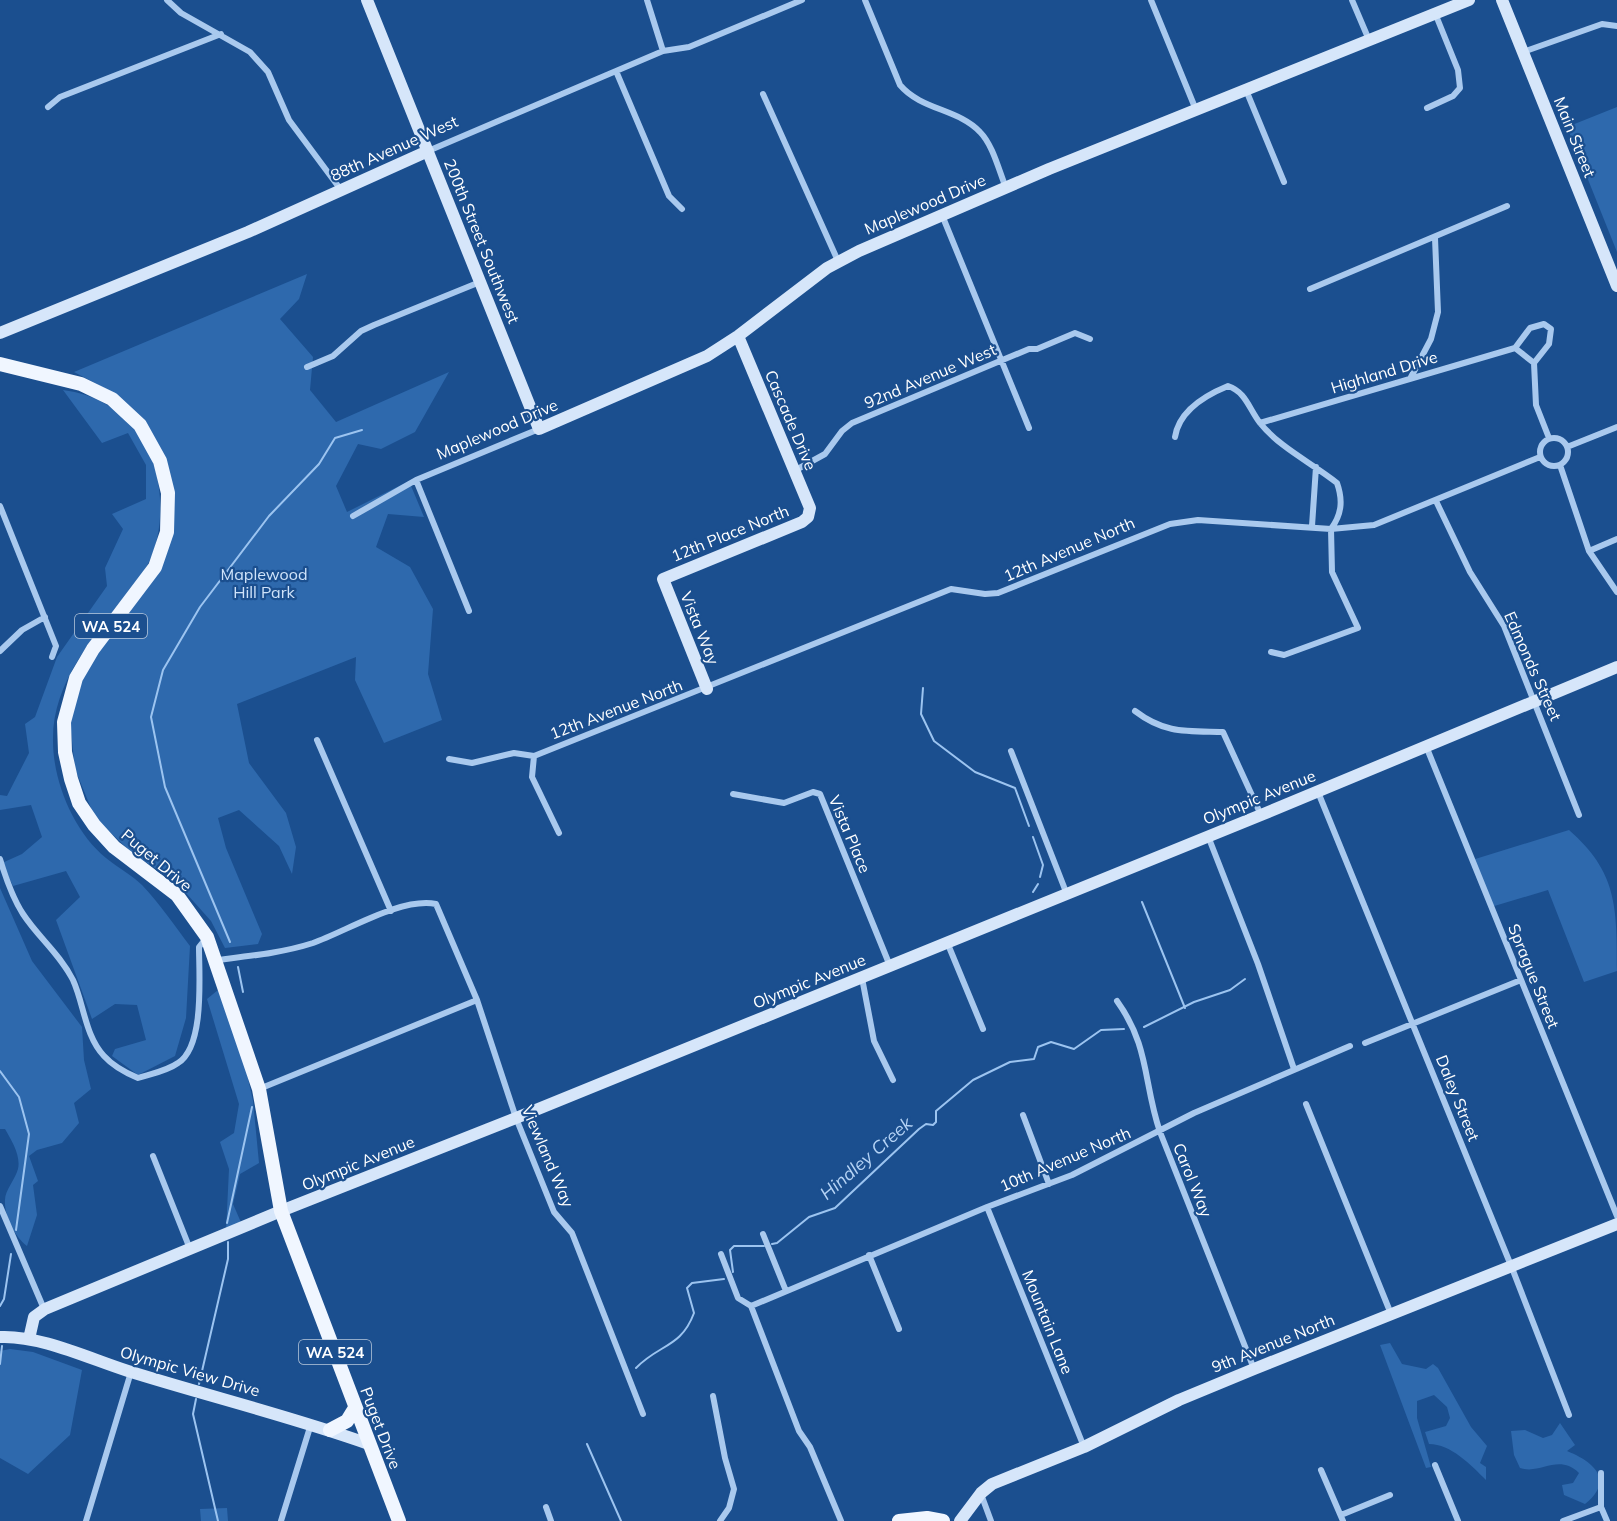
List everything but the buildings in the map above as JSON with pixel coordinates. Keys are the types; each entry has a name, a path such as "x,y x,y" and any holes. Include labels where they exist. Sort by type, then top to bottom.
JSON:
{"main road":[{"name":"Puget Drive","path":"0,364 81,384 112,399 140,426 160,461 168,493 167,532 155,567 93,649 76,678 64,722 65,752 79,803 94,825 114,848 177,895 207,937 217,960 259,1089 281,1211 399,1521"},
{"path":"330,1430 347,1421 355,1408"},
{"path":"899,1521 927,1518 943,1521"}],"street":[{"path":"167,0 181,13 250,52 268,72 289,120 341,190"},
{"name":"200th Street Southwest","path":"366,0 539,429"},
{"path":"647,0 663,51"},
{"name":"88th Avenue West","path":"0,333 248,232 428,151 663,51 689,47 802,0"},
{"path":"865,0 900,85 909,95 970,124 981,133 1006,188"},
{"path":"1151,0 1196,110"},
{"path":"1353,0 1369,40"},
{"name":"Maplewood Drive","path":"353,516 416,480 689,365 738,336 838,261 1006,188 1469,0"},
{"name":"Main Street","path":"1502,0 1617,286"},
{"path":"1427,108 1453,96 1460,88 1458,70 1435,14"},
{"path":"1523,52 1602,24 1617,26"},
{"path":"48,108 60,97 221,34"},
{"path":"616,71 669,196 682,209"},
{"path":"1246,90 1284,182"},
{"path":"763,94 838,261"},
{"path":"1310,289 1507,206"},
{"path":"942,215 1029,429"},
{"path":"1411,377 1431,339 1438,312 1435,238"},
{"path":"307,367 333,356 362,331 480,282"},
{"path":"1534,363 1515,348 1530,328 1544,324 1551,329 1549,344 1534,363 1536,405 1549,438"},
{"name":"92nd Avenue West","path":"794,471 825,454 842,431 852,423 1075,333 1090,339"},
{"name":"Cascade Drive","path":"738,336 810,508 808,517"},
{"name":"Highland Drive","path":"1260,423 1515,348"},
{"path":"1175,437 1177,424 1206,395 1228,386 1239,389 1260,423 1283,445 1316,466 1337,483 1340,493 1340,517 1331,529 1332,572 1358,628 1284,655 1271,652"},
{"path":"1567,447 1617,427"},
{"path":"1549,438 1559,439 1567,447 1567,458 1560,465 1551,466 1540,457 1540,448 1549,438"},
{"name":"12th Avenue North","path":"449,759 472,763 514,753 534,756 707,689 951,589 991,594 998,592 1170,524 1198,520 1331,529 1374,525 1540,457"},
{"path":"1560,465 1589,551 1617,591"},
{"path":"1312,526 1316,466"},
{"path":"416,480 469,611"},
{"name":"Edmonds Street","path":"1436,501 1470,573 1504,626 1579,815"},
{"path":"0,506 56,646 52,657"},
{"name":"12th Place North","path":"663,579 808,517"},
{"path":"1589,551 1617,539"},
{"name":"Vista Way","path":"663,579 707,689"},
{"path":"0,651 22,630 45,616"},
{"name":"Olympic Avenue","path":"45,1310 281,1211 516,1118 1066,892 1318,792 1617,666"},
{"path":"1135,711 1152,723 1170,730 1223,732 1261,815"},
{"path":"217,960 274,952 312,943 391,911 317,740"},
{"name":"Sprague Street","path":"1426,746 1617,1216"},
{"path":"1011,751 1066,892"},
{"path":"534,756 532,777 559,833"},
{"name":"Vista Place","path":"733,794 784,802 813,792 820,794 890,966"},
{"name":"Daley Street","path":"1318,792 1512,1268 1569,1415"},
{"path":"1207,835 1258,964 1294,1069"},
{"path":"0,860 10,890 24,916 47,940 73,980 92,1038 103,1056 125,1072 138,1078 180,1062 189,1048 197,1026 199,947 207,937"},
{"name":"Viewland Way","path":"391,911 423,901 436,904 477,1000 516,1118 554,1212 572,1233 643,1414"},
{"path":"947,942 983,1029"},
{"path":"862,976 874,1041 893,1080"},
{"path":"1365,1043 1521,980"},
{"path":"259,1089 477,1000"},
{"name":"Carol Way","path":"1117,1001 1133,1023 1143,1053 1153,1111 1160,1132 1254,1369"},
{"name":"10th Avenue North","path":"751,1306 869,1255 1049,1184 1160,1132 1194,1113 1350,1046"},
{"path":"1306,1104 1390,1314"},
{"path":"1023,1115 1049,1184"},
{"path":"153,1156 190,1249"},
{"path":"0,1206 45,1310 34,1317 29,1339"},
{"name":"Mountain Lane","path":"987,1207 1084,1447"},
{"name":"9th Avenue North","path":"960,1521 981,1493 992,1484 1084,1447 1179,1400 1617,1224"},
{"path":"763,1234 786,1291"},
{"path":"721,1254 738,1298 751,1306 799,1431 810,1447 841,1521"},
{"path":"869,1255 899,1329"},
{"name":"Olympic View Drive","path":"0,1337 29,1339 131,1372 311,1423 369,1444"},
{"path":"86,1521 131,1372"},
{"path":"714,1396 725,1458 734,1489 729,1508 720,1521"},
{"path":"281,1521 311,1423"},
{"path":"1435,1465 1458,1521"},
{"path":"1321,1470 1342,1518 1390,1495"},
{"path":"1601,1473 1601,1507 1607,1521"},
{"path":"981,1493 991,1521"},
{"path":"1563,1521 1601,1507"},
{"path":"546,1508 551,1521"}],"green space":[{"path":"1617,107 1617,252 1567,127"},
{"name":"Maplewood Hill Park","path":"307,274 299,299 280,319 313,357 310,390 336,422 449,372 415,432 381,449 358,444 336,486 347,512 409,481 424,517 388,514 376,547 410,567 433,609 428,674 442,720 384,743 355,680 356,657 237,704 249,763 286,813 296,847 292,874 279,846 239,810 218,818 226,848 262,934 258,944 225,948 211,921 177,883 131,852 95,818 75,769 70,722 79,685 100,649 149,585 173,498 116,394 74,372"},
{"path":"63,390 86,395 106,404 132,425 154,464 160,498 158,533 148,564 77,662 59,700 54,720 53,741 61,789 84,835 106,858 142,885 190,946 186,1018 175,1056 138,1075 112,1056 115,1049 146,1040 137,1005 115,1004 92,1019 56,920 80,897 66,871 13,886 2,863 22,854 42,837 31,805 0,810 0,795 7,796 29,753 25,724 35,717 57,657 107,586 105,568 123,529 112,514 146,499 146,465 128,433 102,443"},
{"path":"1569,830 1585,845 1605,876 1611,892 1616,927 1617,971 1584,982 1548,890 1491,907 1472,860"},
{"path":"0,888 32,961 82,1027 84,1060 91,1089 74,1103 79,1123 62,1143 37,1150 29,1156 38,1181 33,1185 37,1215 27,1246 11,1226 5,1206 7,1192 19,1164 10,1138 5,1129 0,1129"},
{"path":"218,990 240,1042 253,1101 259,1163 240,1174 233,1204 243,1227 226,1231 229,1169 220,1142 234,1133 239,1104 207,999"},
{"path":"1390,1343 1402,1364 1426,1369 1433,1364 1438,1368 1471,1427 1487,1446 1480,1463 1486,1467 1486,1480 1453,1451 1429,1444 1425,1432 1446,1426 1450,1418 1447,1407 1434,1395 1417,1401 1417,1418 1431,1467 1426,1468 1380,1345"},
{"path":"10,1349 33,1352 82,1370 70,1435 28,1474 0,1458 0,1351"},
{"path":"1560,1423 1575,1445 1567,1451 1592,1466 1600,1480 1594,1495 1585,1504 1564,1495 1562,1485 1573,1483 1579,1473 1571,1467 1557,1464 1535,1469 1520,1468 1514,1455 1511,1431 1525,1430 1543,1438 1552,1435"},
{"path":"227,1508 228,1521 201,1521 200,1509"}],"waterway":[{"path":"230,942 165,787 151,717 163,670 200,607 269,516 319,464 335,438 362,430"},
{"name":"Hindley Creek","path":"923,688 921,714 934,741 975,772 1015,788 1029,826"},
{"name":"Hindley Creek","path":"1033,837 1043,865 1040,877"},
{"name":"Hindley Creek","path":"1033,892 1038,884"},
{"path":"1142,902 1185,1008"},
{"path":"238,967 243,992"},
{"name":"Hindley Creek","path":"1144,1027 1194,1002 1230,990 1245,979"},
{"name":"Hindley Creek","path":"772,1244 777,1243 809,1217 835,1208 919,1129 926,1124 933,1125 936,1122 936,1111 973,1080 1010,1062 1034,1059 1038,1047 1051,1042 1074,1049 1101,1030 1124,1029"},
{"path":"0,1071 19,1097 29,1134 16,1230"},
{"path":"227,1223 252,1107"},
{"path":"199,1384 228,1259 228,1242"},
{"name":"Hindley Creek","path":"733,1272 730,1250 734,1246 764,1246"},
{"path":"0,1306 4,1299 11,1254"},
{"path":"636,1368 676,1339 689,1324 694,1313 687,1288 692,1283 724,1279"},
{"path":"0,1364 2,1346"},
{"path":"196,1399 193,1414 218,1521"},
{"path":"587,1444 621,1521"}]}
